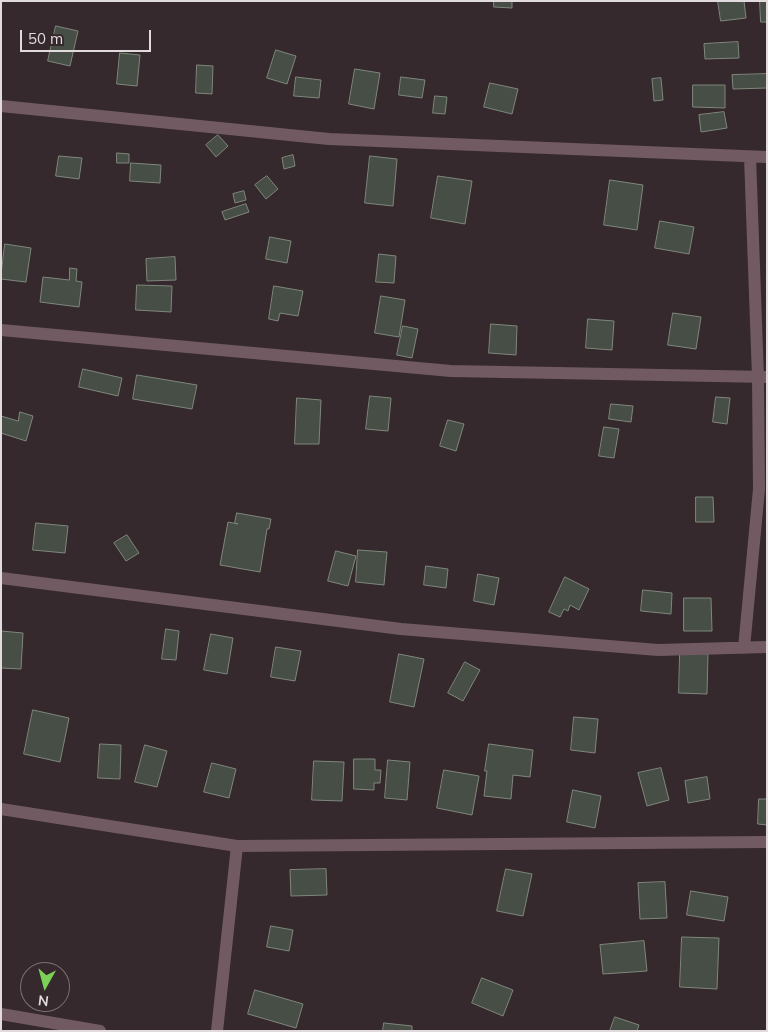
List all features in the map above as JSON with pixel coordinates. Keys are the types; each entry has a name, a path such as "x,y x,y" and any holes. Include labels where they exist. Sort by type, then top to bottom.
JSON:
{"street":[{"path":"1,106 329,139 767,157"},
{"path":"744,648 759,489 762,377 750,156"},
{"path":"1,330 452,371 762,377"},
{"path":"1,578 401,629 658,650 767,647"},
{"path":"1,809 237,846 767,842"},
{"path":"217,1031 237,846"},
{"path":"1,1014 100,1031"}],"building":[{"path":"494,1 512,1 512,8 494,7"},
{"path":"718,1 744,1 746,18 721,21"},
{"path":"760,1 767,1 767,22 761,22"},
{"path":"56,26 78,31 70,66 48,61"},
{"path":"738,42 739,58 705,59 704,44"},
{"path":"276,50 296,56 287,84 267,78"},
{"path":"120,53 140,55 137,86 117,84"},
{"path":"197,65 213,66 212,94 196,93"},
{"path":"355,69 380,73 374,109 349,104"},
{"path":"767,74 767,88 733,89 732,75"},
{"path":"296,77 321,80 319,98 294,96"},
{"path":"401,77 425,80 422,98 399,95"},
{"path":"661,78 663,100 654,101 652,79"},
{"path":"490,83 518,89 512,114 484,107"},
{"path":"693,85 725,85 725,108 693,107"},
{"path":"435,96 447,97 445,114 433,113"},
{"path":"724,112 727,128 701,132 699,115"},
{"path":"218,135 228,146 216,157 206,145"},
{"path":"117,153 129,154 129,163 117,163"},
{"path":"293,155 295,166 284,169 282,158"},
{"path":"59,156 82,158 79,179 56,176"},
{"path":"370,156 397,159 393,206 365,203"},
{"path":"131,163 161,165 160,183 130,181"},
{"path":"267,176 278,189 266,199 255,185"},
{"path":"438,176 472,181 465,224 431,218"},
{"path":"610,180 643,185 637,230 604,225"},
{"path":"244,191 246,200 235,203 233,194"},
{"path":"246,204 249,212 225,220 222,212"},
{"path":"660,221 694,227 689,254 655,248"},
{"path":"270,237 291,241 287,263 266,259"},
{"path":"5,244 31,248 26,282 1,279"},
{"path":"379,254 396,256 394,283 376,282"},
{"path":"175,257 176,280 147,281 146,259"},
{"path":"70,268 77,269 76,281 82,282 79,307 40,302 43,277 69,280"},
{"path":"137,285 172,286 171,312 136,310"},
{"path":"274,286 303,291 298,316 280,313 278,321 269,319"},
{"path":"381,296 405,300 399,337 375,333"},
{"path":"673,313 701,317 696,349 668,345"},
{"path":"588,319 614,321 612,350 586,348"},
{"path":"491,324 517,326 516,355 489,353"},
{"path":"403,326 418,329 412,358 397,355"},
{"path":"83,369 122,378 118,396 79,387"},
{"path":"137,375 197,385 192,409 133,399"},
{"path":"370,396 391,398 388,431 366,429"},
{"path":"716,397 730,398 727,424 713,422"},
{"path":"297,398 321,400 319,444 295,444"},
{"path":"611,404 633,406 631,422 609,419"},
{"path":"20,412 33,416 26,441 1,433 1,416 18,421"},
{"path":"448,420 464,424 456,451 440,446"},
{"path":"604,427 619,429 614,458 599,456"},
{"path":"696,497 713,497 714,522 696,522"},
{"path":"237,513 271,519 269,529 267,529 260,572 220,565 228,522 238,524 235,523"},
{"path":"36,523 68,526 65,553 33,550"},
{"path":"127,535 139,553 126,561 114,543"},
{"path":"358,550 387,552 384,585 356,582"},
{"path":"336,551 356,556 348,586 328,581"},
{"path":"426,566 448,569 446,588 424,585"},
{"path":"478,574 499,578 494,605 474,601"},
{"path":"565,577 589,589 579,610 570,605 568,611 564,609 560,617 549,612"},
{"path":"643,590 672,593 671,614 641,611"},
{"path":"684,598 711,598 712,631 684,631"},
{"path":"166,629 179,631 176,660 162,659"},
{"path":"1,631 23,633 21,669 1,668"},
{"path":"211,634 233,638 227,674 204,670"},
{"path":"276,647 301,651 295,681 271,677"},
{"path":"680,653 708,654 707,694 679,693"},
{"path":"399,654 424,659 414,707 390,702"},
{"path":"465,662 480,670 463,701 448,693"},
{"path":"33,710 69,718 60,762 24,754"},
{"path":"574,717 598,719 595,753 571,750"},
{"path":"100,744 121,745 120,779 98,778"},
{"path":"489,744 533,750 530,777 513,775 511,799 484,796"},
{"path":"145,745 167,751 157,787 135,782"},
{"path":"354,759 375,759 375,770 381,770 380,783 374,783 374,790 354,789"},
{"path":"388,760 410,762 407,800 385,798"},
{"path":"314,761 344,762 342,801 312,800"},
{"path":"212,763 236,769 229,798 204,792"},
{"path":"661,768 669,800 647,806 638,773"},
{"path":"444,770 479,776 472,815 437,808"},
{"path":"707,777 710,799 688,803 685,781"},
{"path":"573,790 601,796 595,828 567,822"},
{"path":"759,799 767,799 767,825 758,824"},
{"path":"326,869 327,895 291,896 290,870"},
{"path":"506,869 532,874 523,916 497,911"},
{"path":"665,882 667,918 640,919 638,883"},
{"path":"691,891 728,897 724,921 687,915"},
{"path":"271,926 293,930 289,951 267,947"},
{"path":"682,937 719,938 717,989 680,987"},
{"path":"644,941 647,971 603,974 600,945"},
{"path":"482,978 513,990 503,1016 472,1003"},
{"path":"255,990 303,1004 296,1028 248,1014"},
{"path":"615,1017 639,1025 637,1031 610,1031"},
{"path":"384,1023 412,1026 412,1031 383,1031"}]}
